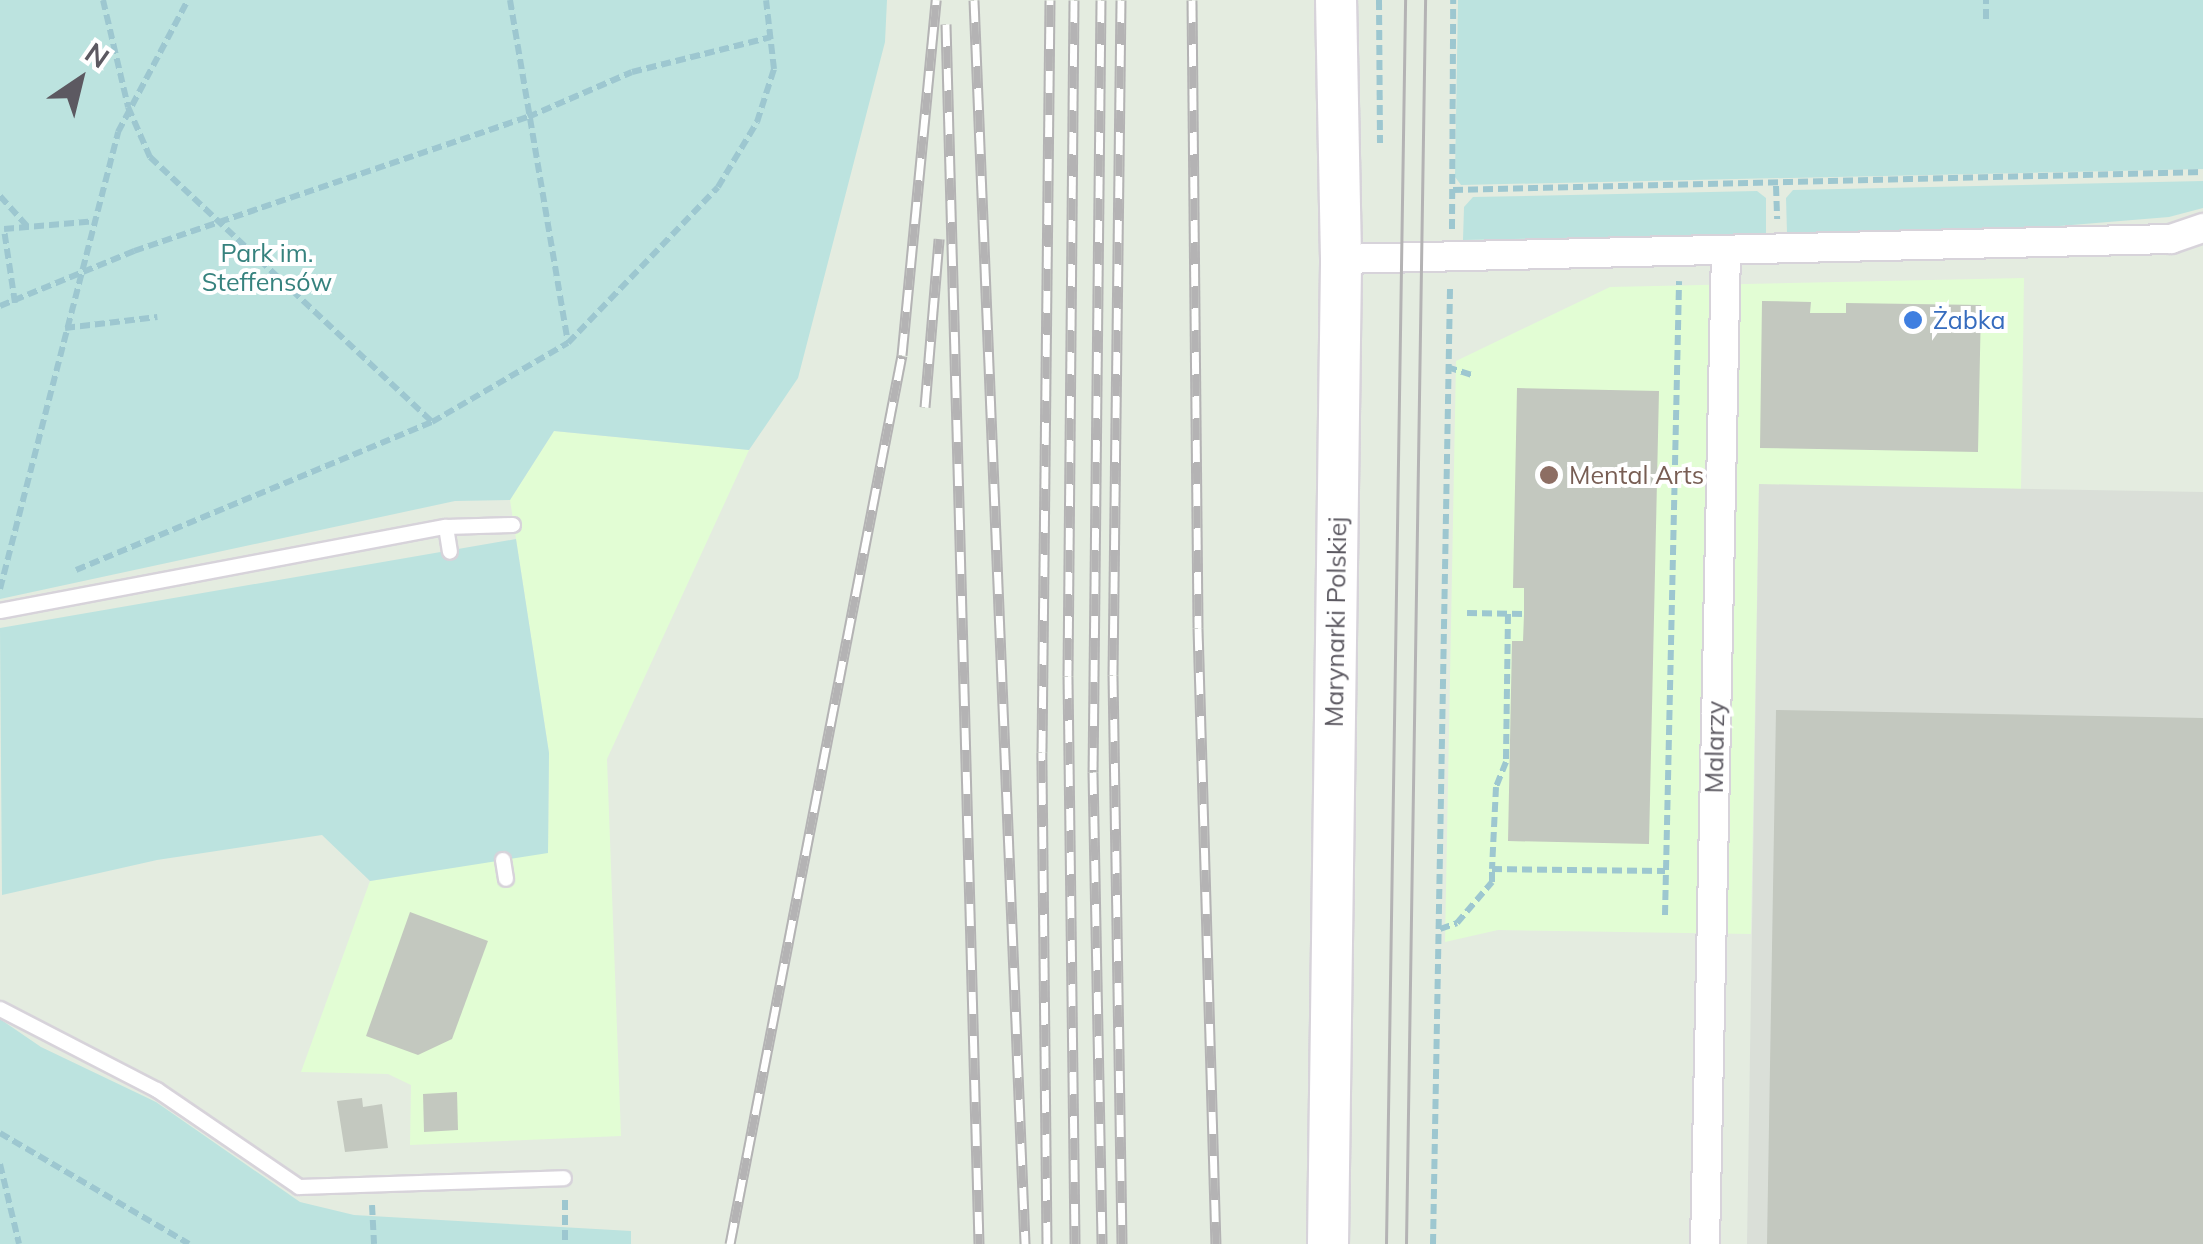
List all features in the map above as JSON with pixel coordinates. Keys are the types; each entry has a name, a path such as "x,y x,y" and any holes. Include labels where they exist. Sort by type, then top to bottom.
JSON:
{"main road":[{"name":"Marynarki Polskiej","path":"1328,1244 1340,259 1336,0"}],"street":[{"path":"1340,259 2172,240 2203,228"},
{"name":"Malarzy","path":"1705,1244 1726,250"}],"lane":[{"path":"0,612 446,527 514,524"},
{"path":"446,527 450,552"},
{"path":"503,860 506,879"},
{"path":"0,1009 156,1090 299,1188 564,1178"}],"path":[{"path":"103,0 128,107 150,157 227,223 432,422"},
{"path":"0,590 64,328 128,107 188,0"},
{"path":"510,0 568,344"},
{"path":"68,574 432,422 568,344 718,187 756,122 774,69 766,0"},
{"path":"1451,237 1453,0"},
{"path":"1986,0 1986,18"},
{"path":"0,306 528,117 632,72 771,37"},
{"path":"1453,190 2203,172"},
{"path":"0,196 28,227"},
{"path":"15,303 4,229 97,221"},
{"path":"1665,915 1679,275"},
{"path":"1434,1244 1450,276"},
{"path":"64,328 157,317"},
{"path":"1447,367 1474,376"},
{"path":"1467,613 1524,614"},
{"path":"1440,929 1464,915 1492,882 1496,788 1506,762 1508,614"},
{"path":"1492,869 1666,872"},
{"path":"0,1132 189,1244"},
{"path":"0,1164 18,1244"},
{"path":"564,1178 566,1244"},
{"path":"370,1185 374,1244"}],"shaded area":[{"path":"2024,278 2021,489 1759,485 1751,934 1498,930 1445,942 1456,361 1610,287"},
{"path":"554,431 749,450 607,759 621,1136 410,1145 411,1085 388,1074 301,1072 370,881 548,852 549,753 510,500"},
{"path":"1759,484 2203,492 2203,1244 1747,1244"}],"green space":[{"name":"Park im. Steffensów","path":"0,0 887,0 885,42 798,378 749,450 554,431 510,500 455,501 0,599"},
{"path":"1458,0 2203,0 2203,169 1461,185 1455,177"},
{"path":"2203,181 2203,208 2169,217 2035,228 1787,233 1786,198 1793,190"},
{"path":"1757,191 1766,198 1766,234 1463,240 1464,207 1473,197"},
{"path":"516,539 549,753 548,853 370,881 322,835 157,860 2,895 0,628"},
{"path":"0,1019 41,1047 156,1102 300,1202 354,1215 631,1231 631,1244 0,1244"}],"building":[{"path":"1762,301 1811,302 1810,313 1846,313 1846,303 1981,305 1978,452 1760,448"},
{"path":"1517,388 1659,391 1649,844 1508,841 1512,641 1523,641 1524,614 1524,588 1513,588"},
{"path":"1776,710 2203,718 2203,1244 1767,1244"},
{"path":"410,912 488,941 452,1039 418,1055 366,1036"},
{"path":"457,1092 458,1130 424,1132 423,1094"},
{"path":"362,1098 363,1107 382,1104 388,1148 345,1152 337,1101"}],"tram line":[{"path":"1386,1244 1405,0"},
{"path":"1406,1244 1425,0"}],"railway":[{"path":"730,1244 902,355 936,0"},
{"path":"974,0 1025,1244"},
{"path":"1047,1244 1042,752 1050,0"},
{"path":"1074,0 1068,676 1075,1244"},
{"path":"1101,0 1093,772 1102,1244"},
{"path":"1121,0 1113,675 1122,1244"},
{"path":"1192,0 1198,628 1216,1244"},
{"path":"946,24 979,1244"},
{"path":"925,407 939,239"}],"place":[{"name":"Żabka","path":"1913,320"},
{"name":"Mental Arts","path":"1549,475"}]}
